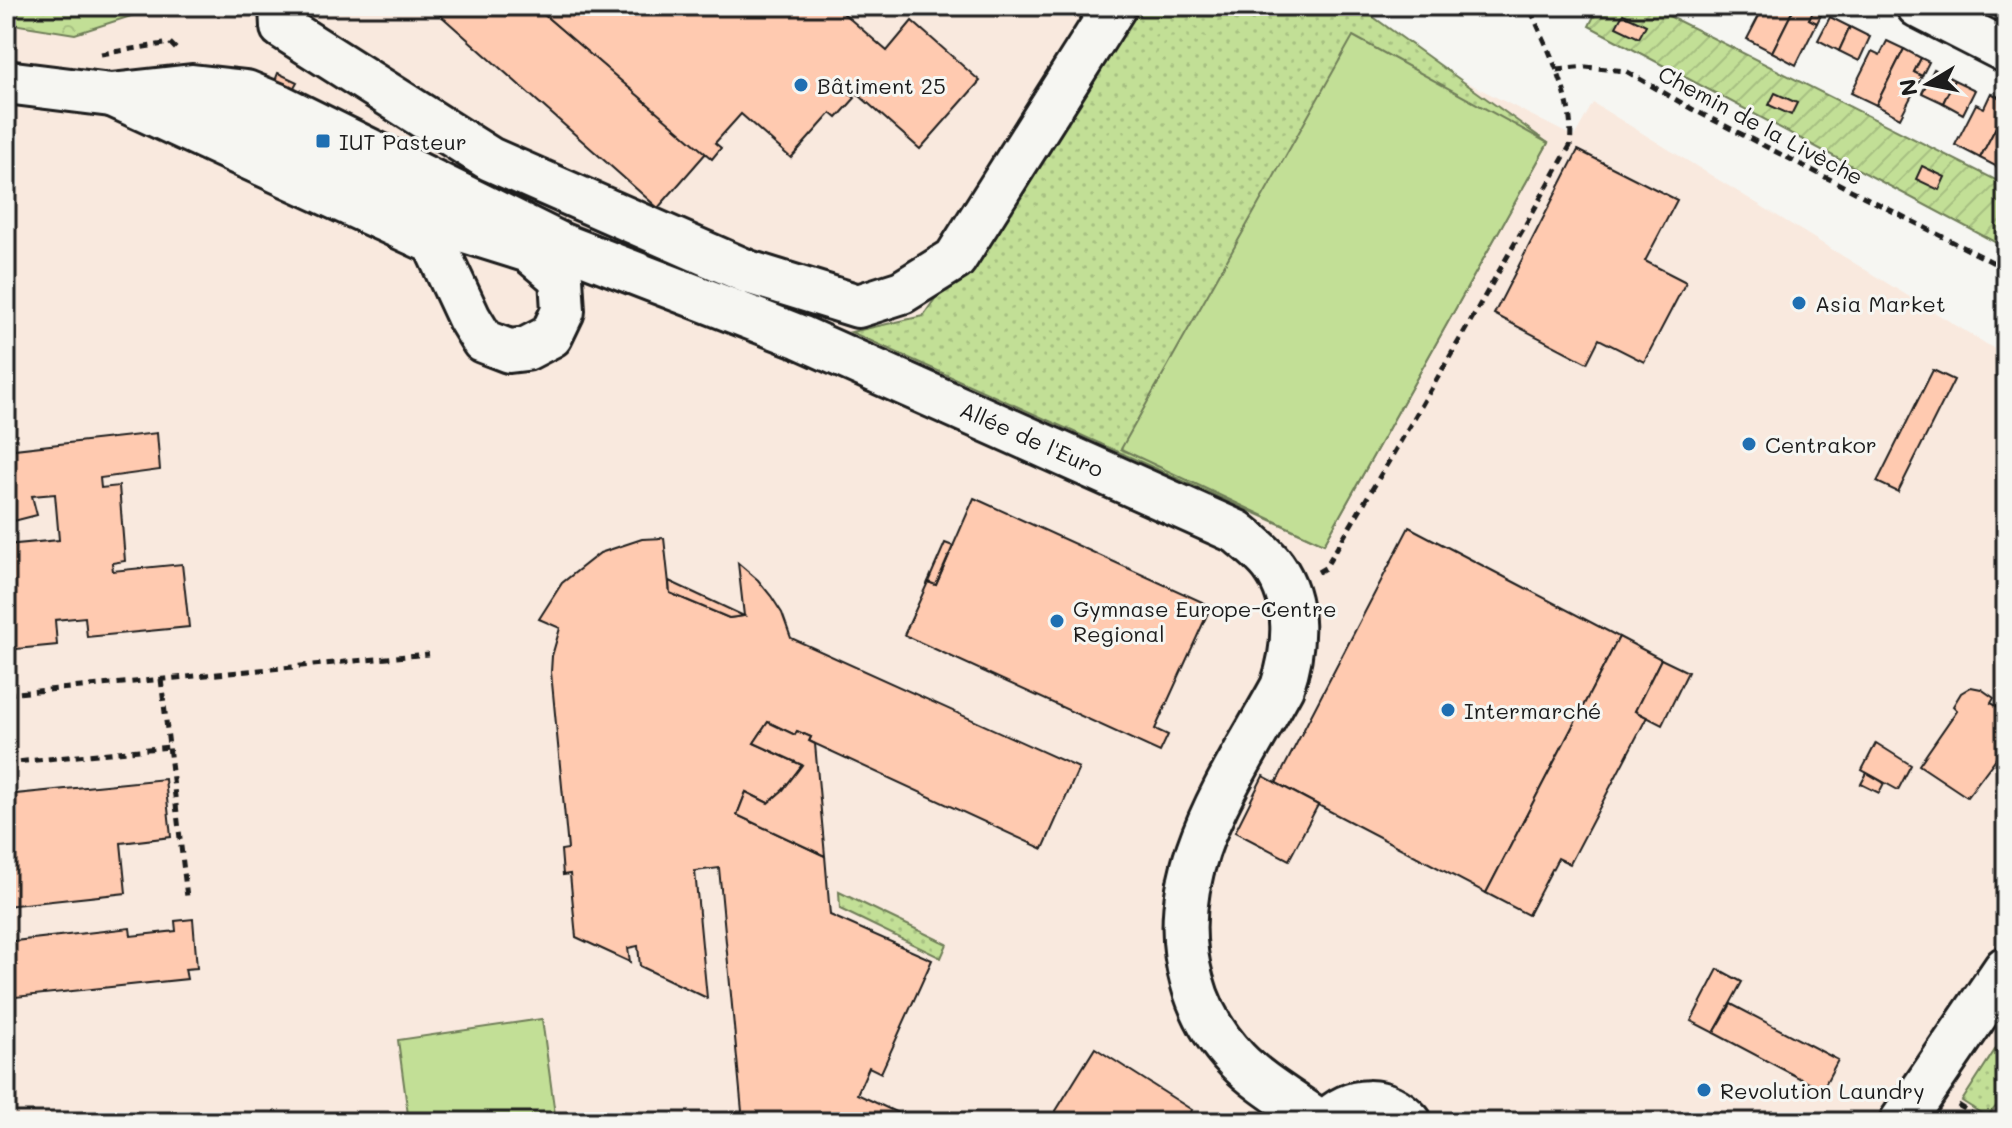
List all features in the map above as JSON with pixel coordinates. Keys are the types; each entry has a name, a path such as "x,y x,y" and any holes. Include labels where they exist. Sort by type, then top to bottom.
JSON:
{"main road":[{"path":"1902,1122 2006,969"}],"street":[{"path":"281,6 282,27 490,159 748,272 858,306 902,292 955,259 1115,6"},
{"path":"1918,6 2006,51"},
{"path":"6,82 111,95 434,243 483,341 509,351 526,349 551,336 563,311 561,278 529,251 443,224 173,88"},
{"name":"Allée de l'Euro","path":"111,95 173,88 246,92 562,245 800,337 1237,532 1275,568 1284,587 1294,642 1282,687 1204,832 1189,874 1183,936 1196,996 1223,1044 1240,1063 1323,1122 1348,1105 1363,1101 1394,1107 1410,1122"}],"path":[{"path":"1284,587 1325,568 1477,313 1570,146 1572,128 1557,70 1529,6"},
{"path":"94,54 121,53 170,43 184,58 173,88"},
{"name":"Chemin de la Livèche","path":"1557,70 1586,67 1626,71 1692,109 2006,269"},
{"path":"6,694 429,654"},
{"path":"161,679 187,897"},
{"path":"6,763 169,747"},
{"path":"1954,1102 1988,1122 2006,1105"}],"shaded area":[{"path":"6,6 1317,6 1574,137 1593,103 2006,356 2006,1122 6,1122"}],"green space":[{"path":"6,6 162,6 75,34 6,23"},
{"path":"1138,6 1358,6 1548,143 1324,544 851,332 923,316"},
{"path":"1599,6 1649,6 2006,185 2006,248 1589,26"},
{"path":"1353,36 1548,143 1324,544 1121,449"},
{"path":"839,892 947,944 941,958 840,909"},
{"path":"542,1019 556,1122 409,1122 398,1040"},
{"path":"2006,1033 2006,1095 1987,1117 1962,1101"}],"building":[{"path":"430,6 534,6 706,153 658,208"},
{"name":"Bâtiment 25","path":"534,6 835,6 887,51 912,21 980,81 920,149 852,89 849,93 855,98 837,118 831,113 791,158 741,114 715,143 721,148 712,159"},
{"path":"1764,6 1795,6 1772,52 1747,39"},
{"path":"1795,6 1816,6 1809,19 1817,23 1796,65 1772,52"},
{"path":"1816,6 1824,9 1817,23 1809,19"},
{"path":"1623,14 1646,25 1639,38 1616,27"},
{"path":"1830,17 1850,27 1839,51 1818,40"},
{"path":"1850,27 1870,37 1859,61 1839,51"},
{"path":"1887,41 1904,49 1876,105 1851,93 1872,51 1880,55"},
{"path":"1904,49 1921,58 1914,72 1922,76 1900,118 1876,105"},
{"path":"1921,58 1929,62 1922,76 1914,72"},
{"path":"1934,69 1954,80 1943,103 1922,93"},
{"path":"278,73 297,82 293,89 275,81"},
{"path":"1954,80 1975,90 1963,114 1943,103"},
{"path":"1775,93 1797,103 1791,115 1769,105"},
{"path":"1991,93 2006,101 2006,108 1980,158 1955,145 1976,104 1984,108"},
{"path":"2006,108 2006,169 2005,171 1980,158"},
{"path":"1578,150 1677,200 1645,261 1686,282 1644,362 1599,339 1587,363 1494,314"},
{"path":"1922,166 1945,177 1939,190 1916,179"},
{"path":"1933,370 1954,380 1898,492 1877,482"},
{"path":"157,433 160,470 100,478 101,488 119,486 125,561 112,563 113,571 182,564 189,627 87,637 85,617 55,620 57,645 6,650 6,545 59,540 55,494 32,496 37,515 6,523 6,450"},
{"name":"Gymnase Europe-Centre Regional","path":"974,498 1211,606 1155,729 1168,735 1160,752 904,635 928,582 936,585"},
{"name":"Intermarché","path":"1409,527 1619,637 1486,893 1276,783"},
{"path":"664,538 670,593 729,618 744,616 738,563 771,596 782,613 791,638 1079,768 1043,849 809,741 811,737 797,731 795,735 768,722 754,743 802,765 783,790 768,803 746,792 737,815 825,856 830,915 932,960 881,1073 869,1067 857,1094 917,1122 743,1122 719,868 695,871 707,998 640,966 638,946 628,948 630,962 576,937 570,874 563,875 561,850 568,849 551,672 560,628 539,619 562,583 600,553 642,539"},
{"path":"945,543 953,546 936,585 928,582"},
{"path":"669,581 744,616 729,618 670,593"},
{"path":"1619,637 1661,659 1635,711 1647,717 1570,864 1558,858 1528,915 1486,893"},
{"path":"1661,659 1688,672 1662,725 1635,711"},
{"path":"1971,687 1981,689 1994,698 1991,703 2006,711 2006,745 1967,797 1919,765 1957,710 1953,706 1961,693"},
{"path":"768,722 795,735 797,731 811,737 809,741 815,744 825,856 737,815 746,792 768,803 783,790 802,765 754,743"},
{"path":"1876,743 1911,765 1898,790 1862,770"},
{"path":"1867,773 1884,783 1879,793 1861,784"},
{"path":"1263,776 1318,805 1289,860 1235,832"},
{"path":"165,779 171,837 121,843 126,893 6,906 6,821 9,821 6,795"},
{"path":"193,919 197,968 185,969 187,979 6,998 6,942 130,928 131,936 176,931 175,921"},
{"path":"1718,969 1742,982 1714,1033 1691,1021"},
{"path":"1731,1004 1838,1060 1822,1090 1714,1033"},
{"path":"1095,1048 1192,1110 1184,1122 1049,1122"},
{"path":"1190,1112 1206,1122 1184,1122"}],"place":[{"name":"Bâtiment 25","path":"801,85"},
{"name":"IUT Pasteur","path":"323,141"},
{"name":"Asia Market","path":"1799,303"},
{"name":"Centrakor","path":"1749,444"},
{"name":"Gymnase Europe-Centre Regional","path":"1057,621"},
{"name":"Intermarché","path":"1448,710"},
{"name":"Revolution Laundry","path":"1704,1090"}]}
